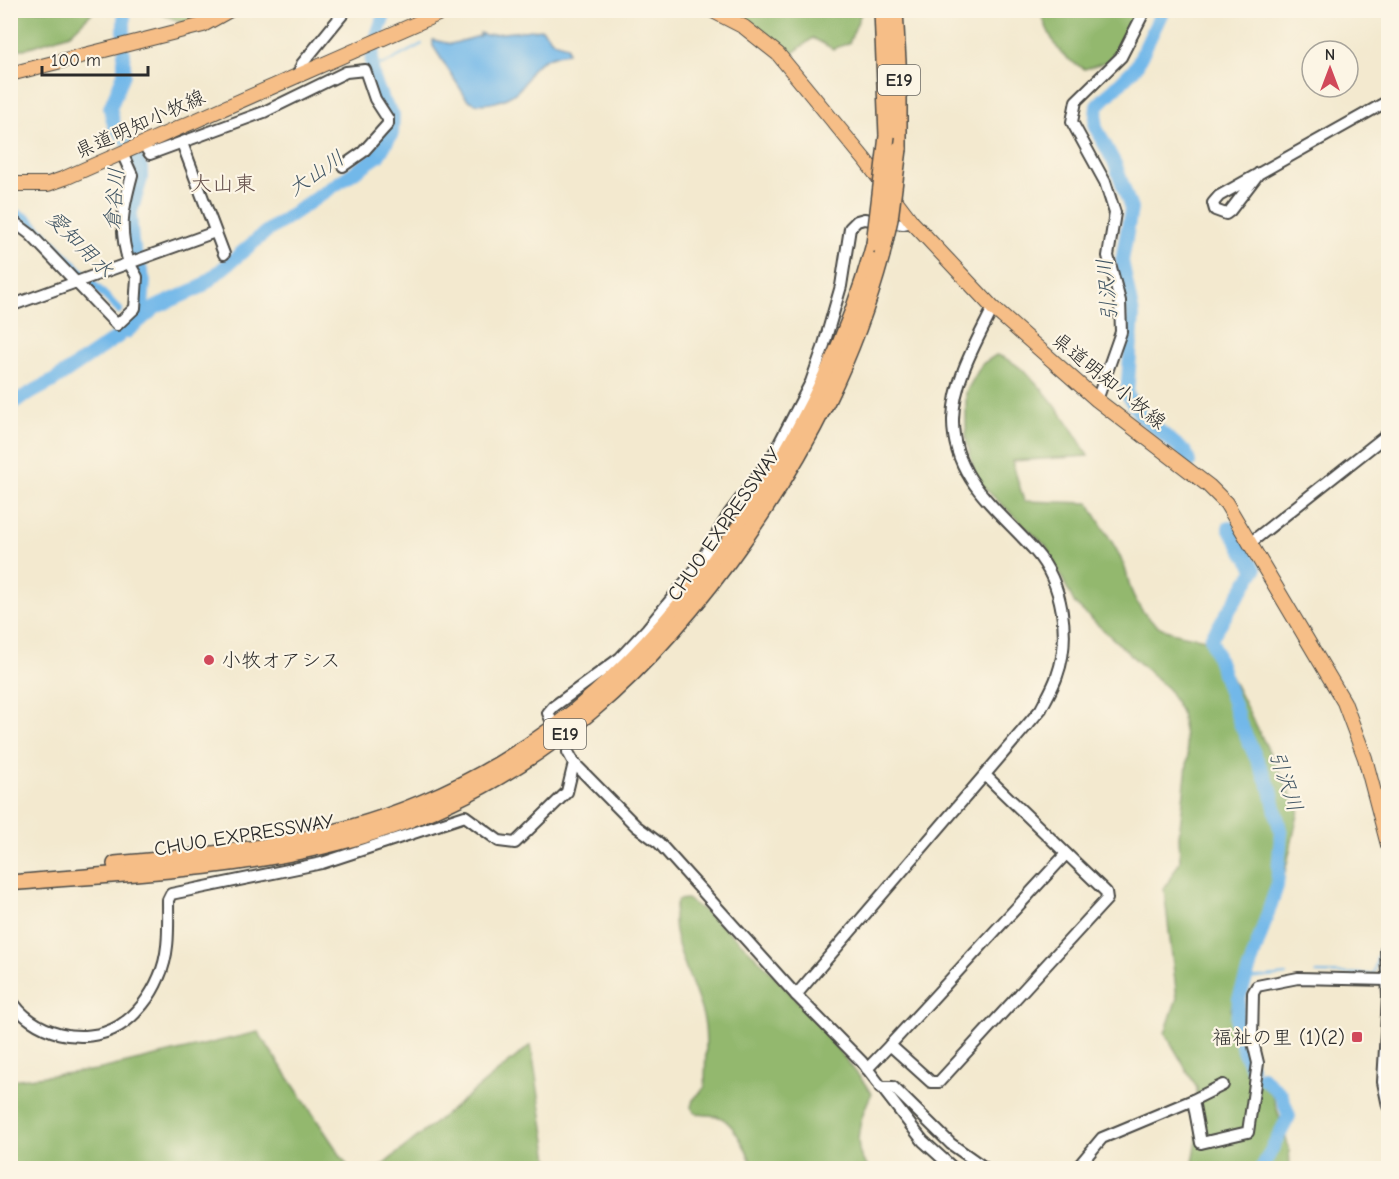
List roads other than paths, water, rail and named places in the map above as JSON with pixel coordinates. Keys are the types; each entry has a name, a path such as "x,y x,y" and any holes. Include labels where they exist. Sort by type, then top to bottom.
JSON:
{"highway":[{"name":"CHUO EXPRESSWAY","path":"10,883 214,865 342,842 386,828 463,796 542,751 603,704 663,644 699,601 784,479 836,386 859,333 878,250 887,136 882,10"},
{"name":"CHUO EXPRESSWAY","path":"10,872 212,854 339,831 392,814 449,791 535,742 596,695 656,636 749,512 806,417 825,380 890,219 899,149 899,79 895,10"}],"main road":[{"path":"10,74 203,25 230,10"},
{"name":"県道明知小牧線","path":"10,184 48,184 447,10"},
{"name":"県道明知小牧線","path":"711,10 744,27 778,54 865,160 912,222 993,308 1097,400 1209,486 1226,503 1344,702 1365,758 1389,845"}],"street":[{"path":"297,77 302,64 346,10"},
{"path":"1097,400 1121,332 1120,301 1108,256 1115,213 1105,182 1072,122 1076,101 1121,57 1144,10"},
{"path":"10,219 30,234 117,325 135,308 137,277 135,262 123,243 123,208 132,175 133,148 150,154 264,112 317,84 346,72 365,70 375,99 388,119 388,123 363,152 344,166"},
{"path":"1259,173 1389,101"},
{"path":"182,143 224,254"},
{"path":"550,716 620,657 647,629 696,569 729,514 772,458 811,381 823,348 841,286 850,228 857,221 864,219 903,224 912,222"},
{"path":"10,306 215,232"},
{"path":"796,995 1041,709 1057,677 1064,647 1062,612 1054,582 1037,552 977,492 963,467 956,445 953,419 964,367 993,308"},
{"path":"1250,543 1389,434"},
{"path":"568,752 574,763 636,826 659,843 796,995 867,1069 922,1141 953,1168"},
{"path":"10,998 23,1014 50,1031 74,1036 106,1032 120,1026 135,1013 159,979 166,961 168,900 171,894 322,863 465,816 500,841 515,843 567,792 574,763"},
{"path":"890,1045 931,1082 939,1082 1107,899 1106,892 984,775"},
{"path":"867,1069 1066,854"},
{"path":"1389,947 1386,950 1388,980 1383,1082 1389,1106"},
{"path":"1194,1100 1201,1143 1248,1132 1258,1063 1252,1038 1253,993 1257,986 1298,978 1388,980"},
{"path":"1077,1168 1102,1138 1194,1100 1223,1085"},
{"path":"880,1087 893,1087 951,1144 985,1168"}],"water":[{"path":"542,29 554,42 567,46 568,53 554,55 542,61 532,69 524,84 517,91 496,102 480,104 467,99 433,46 433,40 451,44 480,36 480,33 485,35"}],"waterway":[{"name":"倉谷川","path":"124,10 124,40"},
{"name":"大山川","path":"377,35 386,10"},
{"name":"引沢川","path":"1163,10 1136,67 1097,106 1095,126 1116,166 1131,209 1122,261 1133,315 1127,394 1141,416 1186,453 1189,462"},
{"path":"371,65 385,64 422,44"},
{"name":"大山川","path":"126,332 156,307 201,287 266,232 378,156 392,133 393,115 373,76 373,50"},
{"name":"倉谷川","path":"124,53 124,74 110,108 114,125 130,144 141,168 141,179 130,215 132,242 144,281 141,320"},
{"name":"愛知用水","path":"10,210 28,218 119,310"},
{"name":"大山川","path":"10,404 53,381 119,336"},
{"name":"引沢川","path":"1229,528 1255,570 1211,638 1240,723 1271,790 1281,834 1277,886 1239,999 1237,1022 1243,1050 1251,1067"},
{"path":"1316,973 1373,974 1388,919"},
{"path":"1248,979 1286,975"},
{"name":"引沢川","path":"1262,1077 1281,1094 1289,1116 1262,1168"}],"place":[{"name":"小牧オアシス","path":"209,660"},
{"name":"福祉の里 (1)(2)","path":"1357,1037"}],"district":[{"name":"大山東","path":"223,184"}]}
